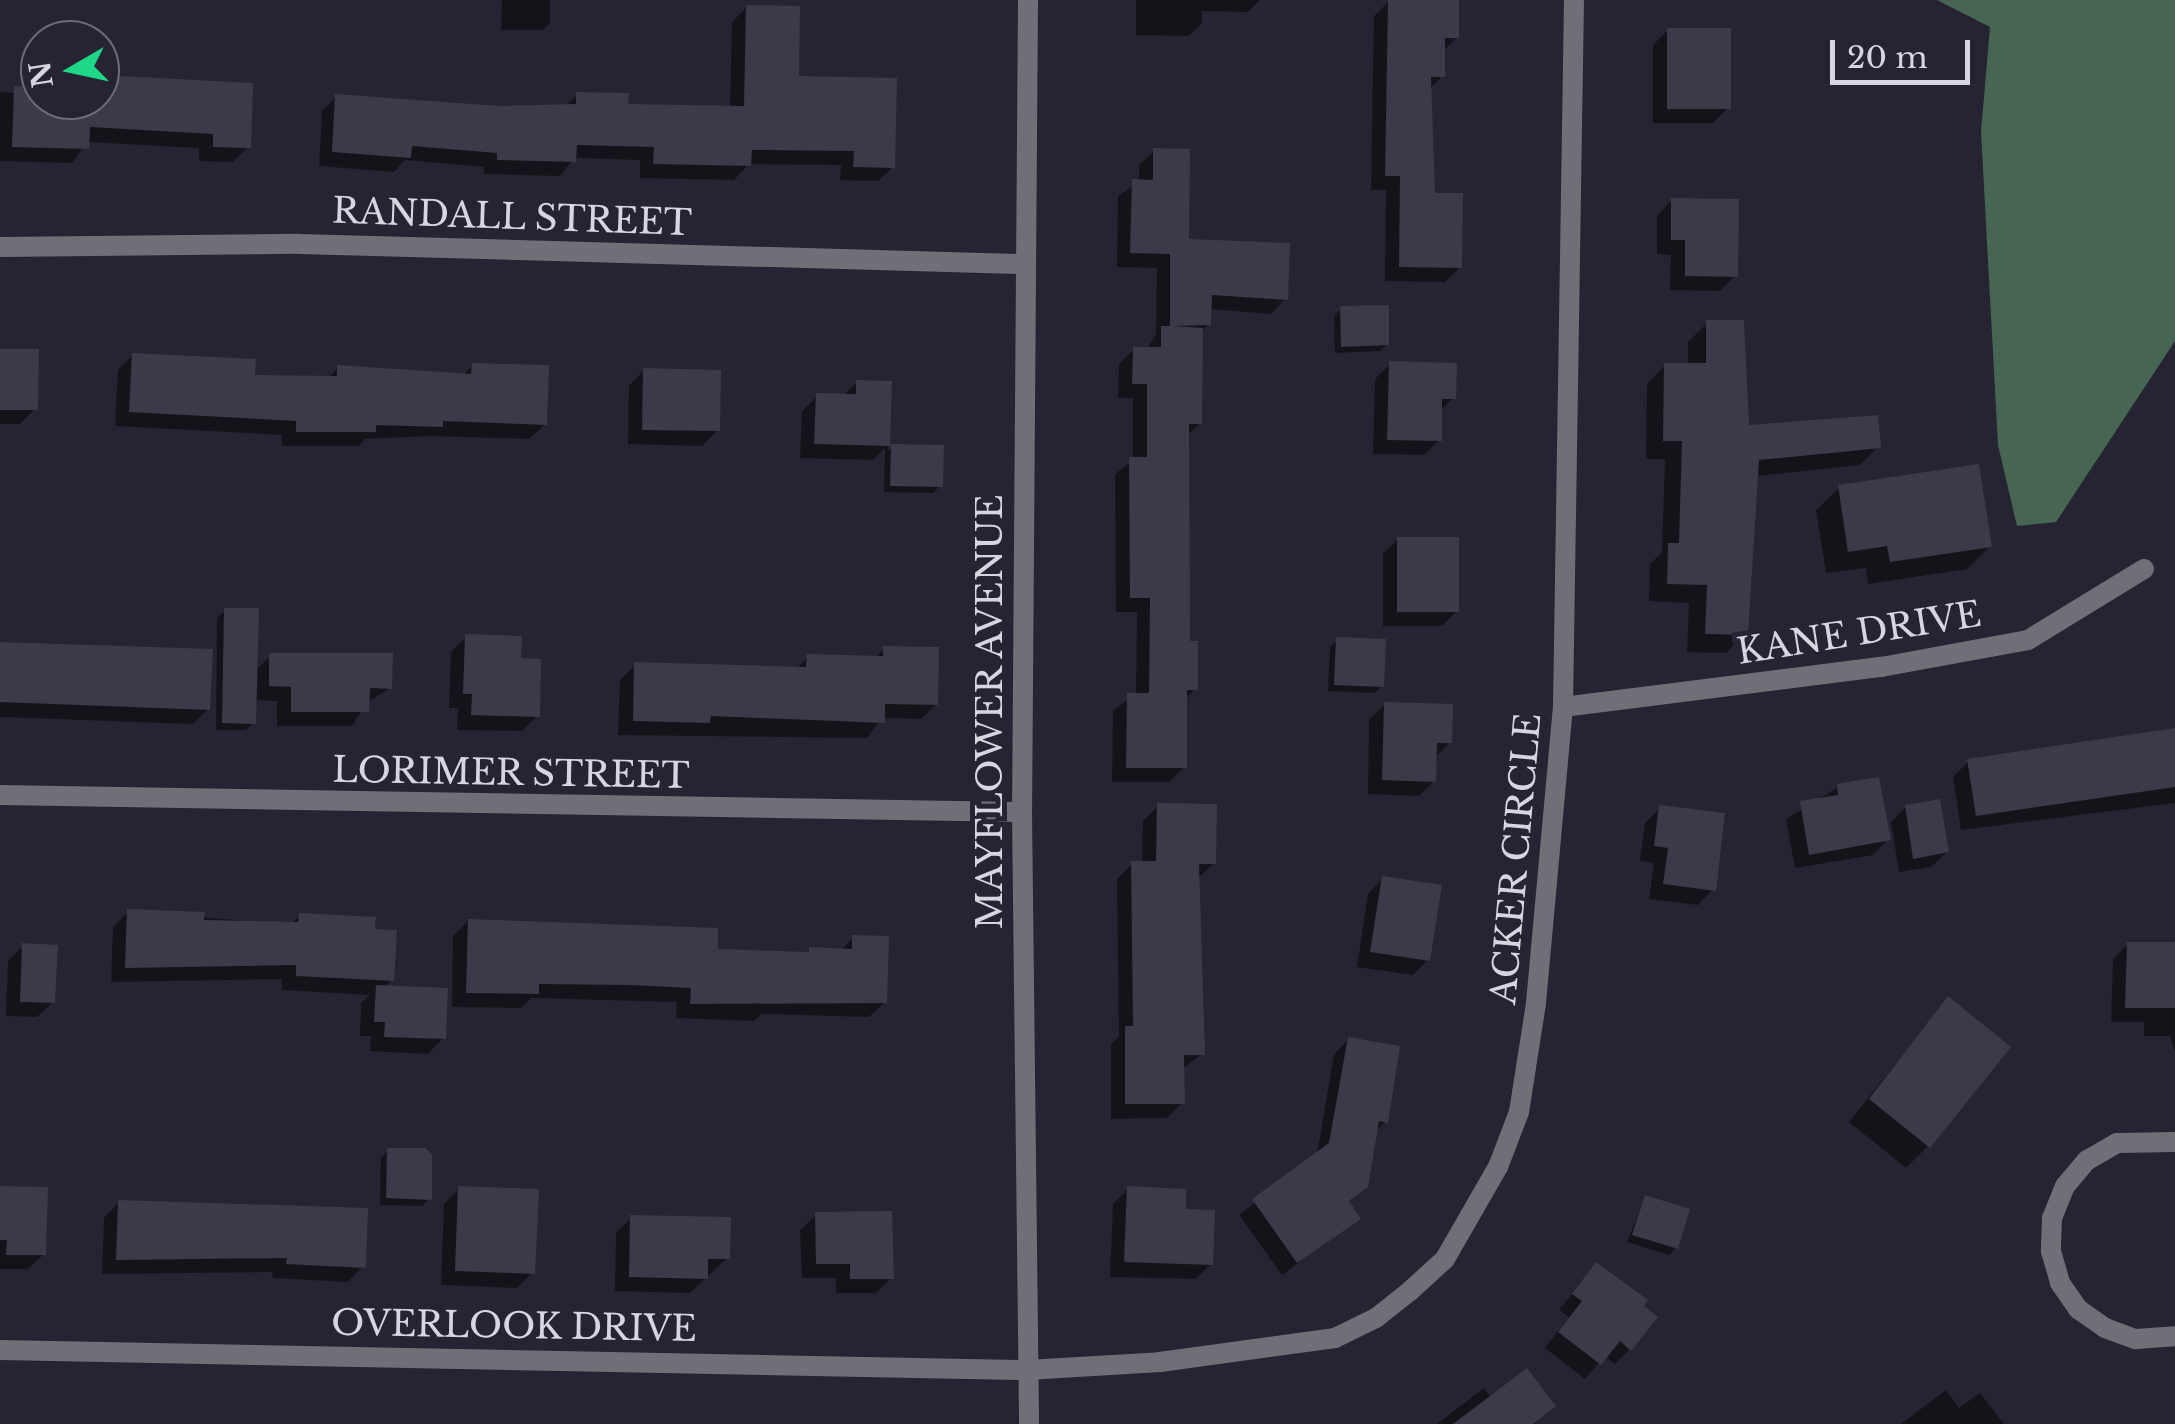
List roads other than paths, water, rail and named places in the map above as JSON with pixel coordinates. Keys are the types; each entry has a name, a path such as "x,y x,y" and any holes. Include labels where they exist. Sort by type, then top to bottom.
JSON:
{"street":[{"name":"MAYFLOWER AVENUE","path":"1028,0 1022,264 1022,812 1029,1424"},
{"name":"ACKER CIRCLE","path":"1027,1370 1199,1358 1335,1338 1376,1318 1445,1258 1498,1167 1519,1112 1536,1003 1564,707 1574,0"},
{"name":"RANDALL STREET","path":"0,247 300,244 1022,264"},
{"name":"KANE DRIVE","path":"1564,707 1881,666 2028,640 2144,568"},
{"name":"LORIMER STREET","path":"0,795 1022,812"},
{"path":"2175,1142 2117,1143 2087,1160 2065,1186 2052,1218 2051,1251 2060,1283 2078,1309 2105,1328 2136,1339 2175,1336"},
{"name":"OVERLOOK DRIVE","path":"0,1350 1027,1370"}]}
